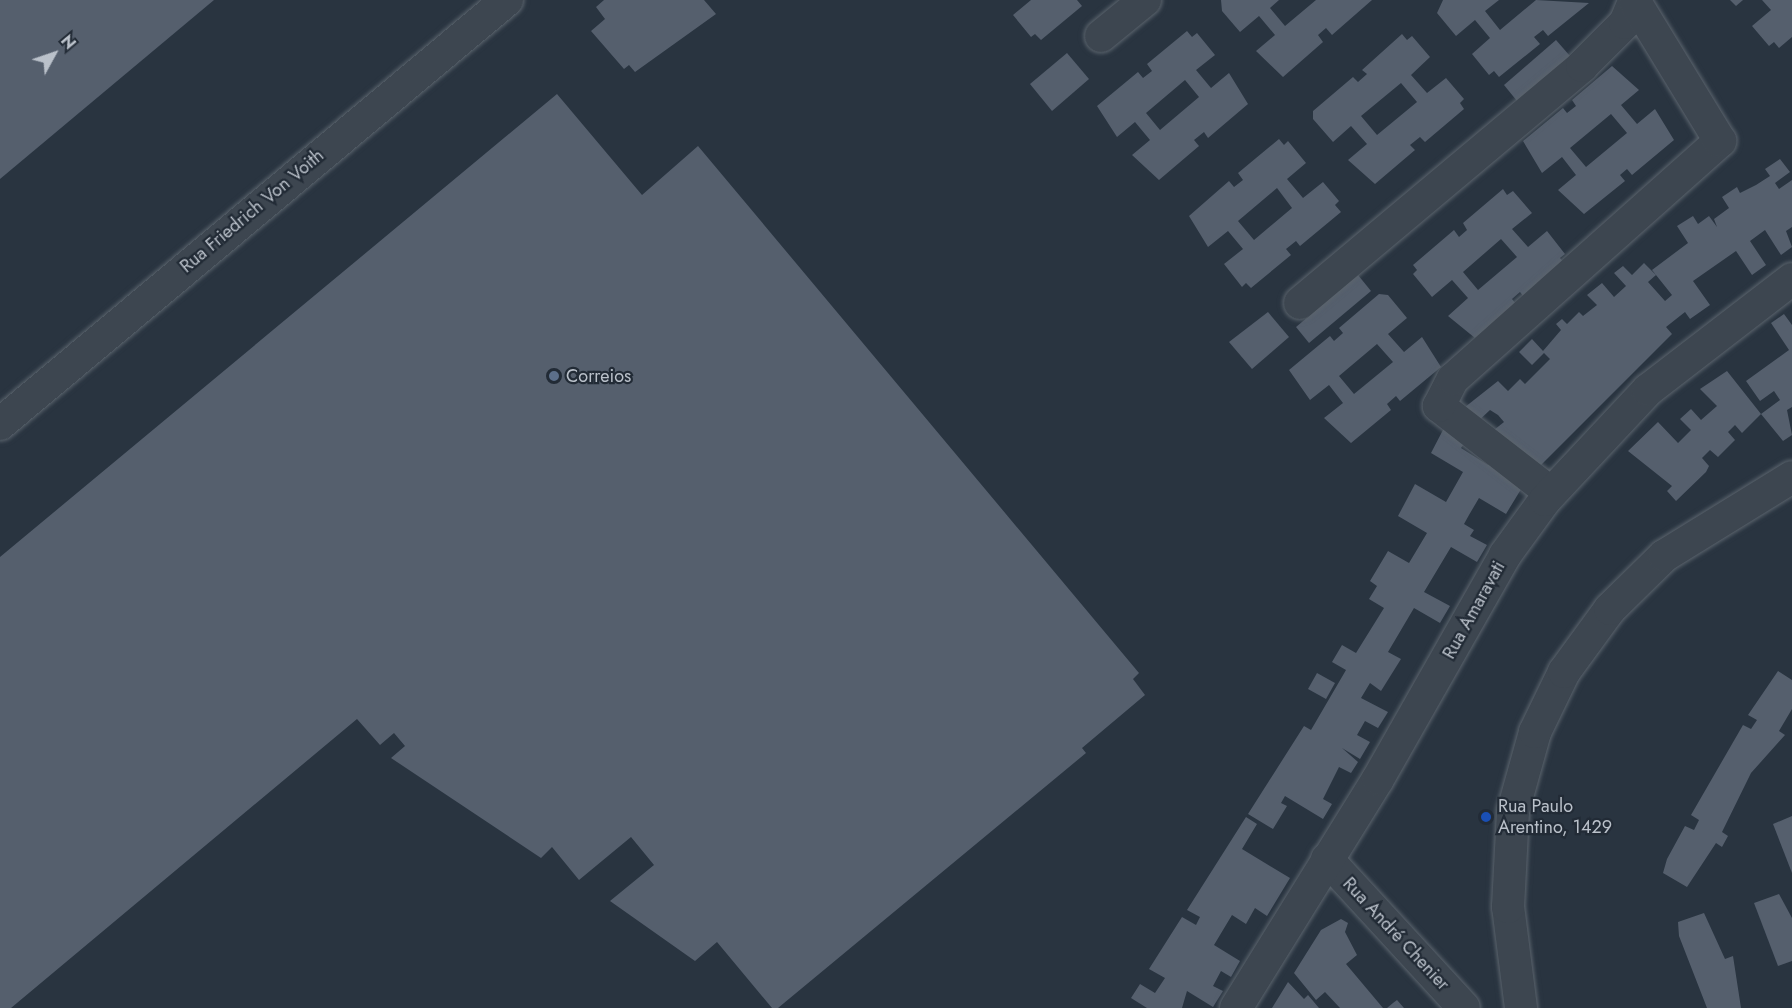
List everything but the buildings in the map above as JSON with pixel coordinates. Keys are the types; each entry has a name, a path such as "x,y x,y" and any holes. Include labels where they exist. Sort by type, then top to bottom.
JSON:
{"street":[{"name":"Rua Friedrich Von Voith","path":"0,424 507,0"},
{"path":"1101,36 1145,0"},
{"path":"1300,303 1582,66 1625,22 1635,1"},
{"path":"1551,493 1439,406 1453,379 1720,141 1635,1"},
{"name":"Rua Amaravati","path":"1236,1008 1327,859 1505,555 1551,493 1647,390 1792,279"},
{"path":"1521,1008 1508,907 1513,811 1535,732 1564,672 1610,609 1664,556 1792,477"},
{"name":"Rua André Chenier","path":"1327,859 1464,1008"}],"place":[{"name":"Correios","path":"554,376"},
{"name":"Rua Paulo Arentino, 1429","path":"1486,817"}]}
